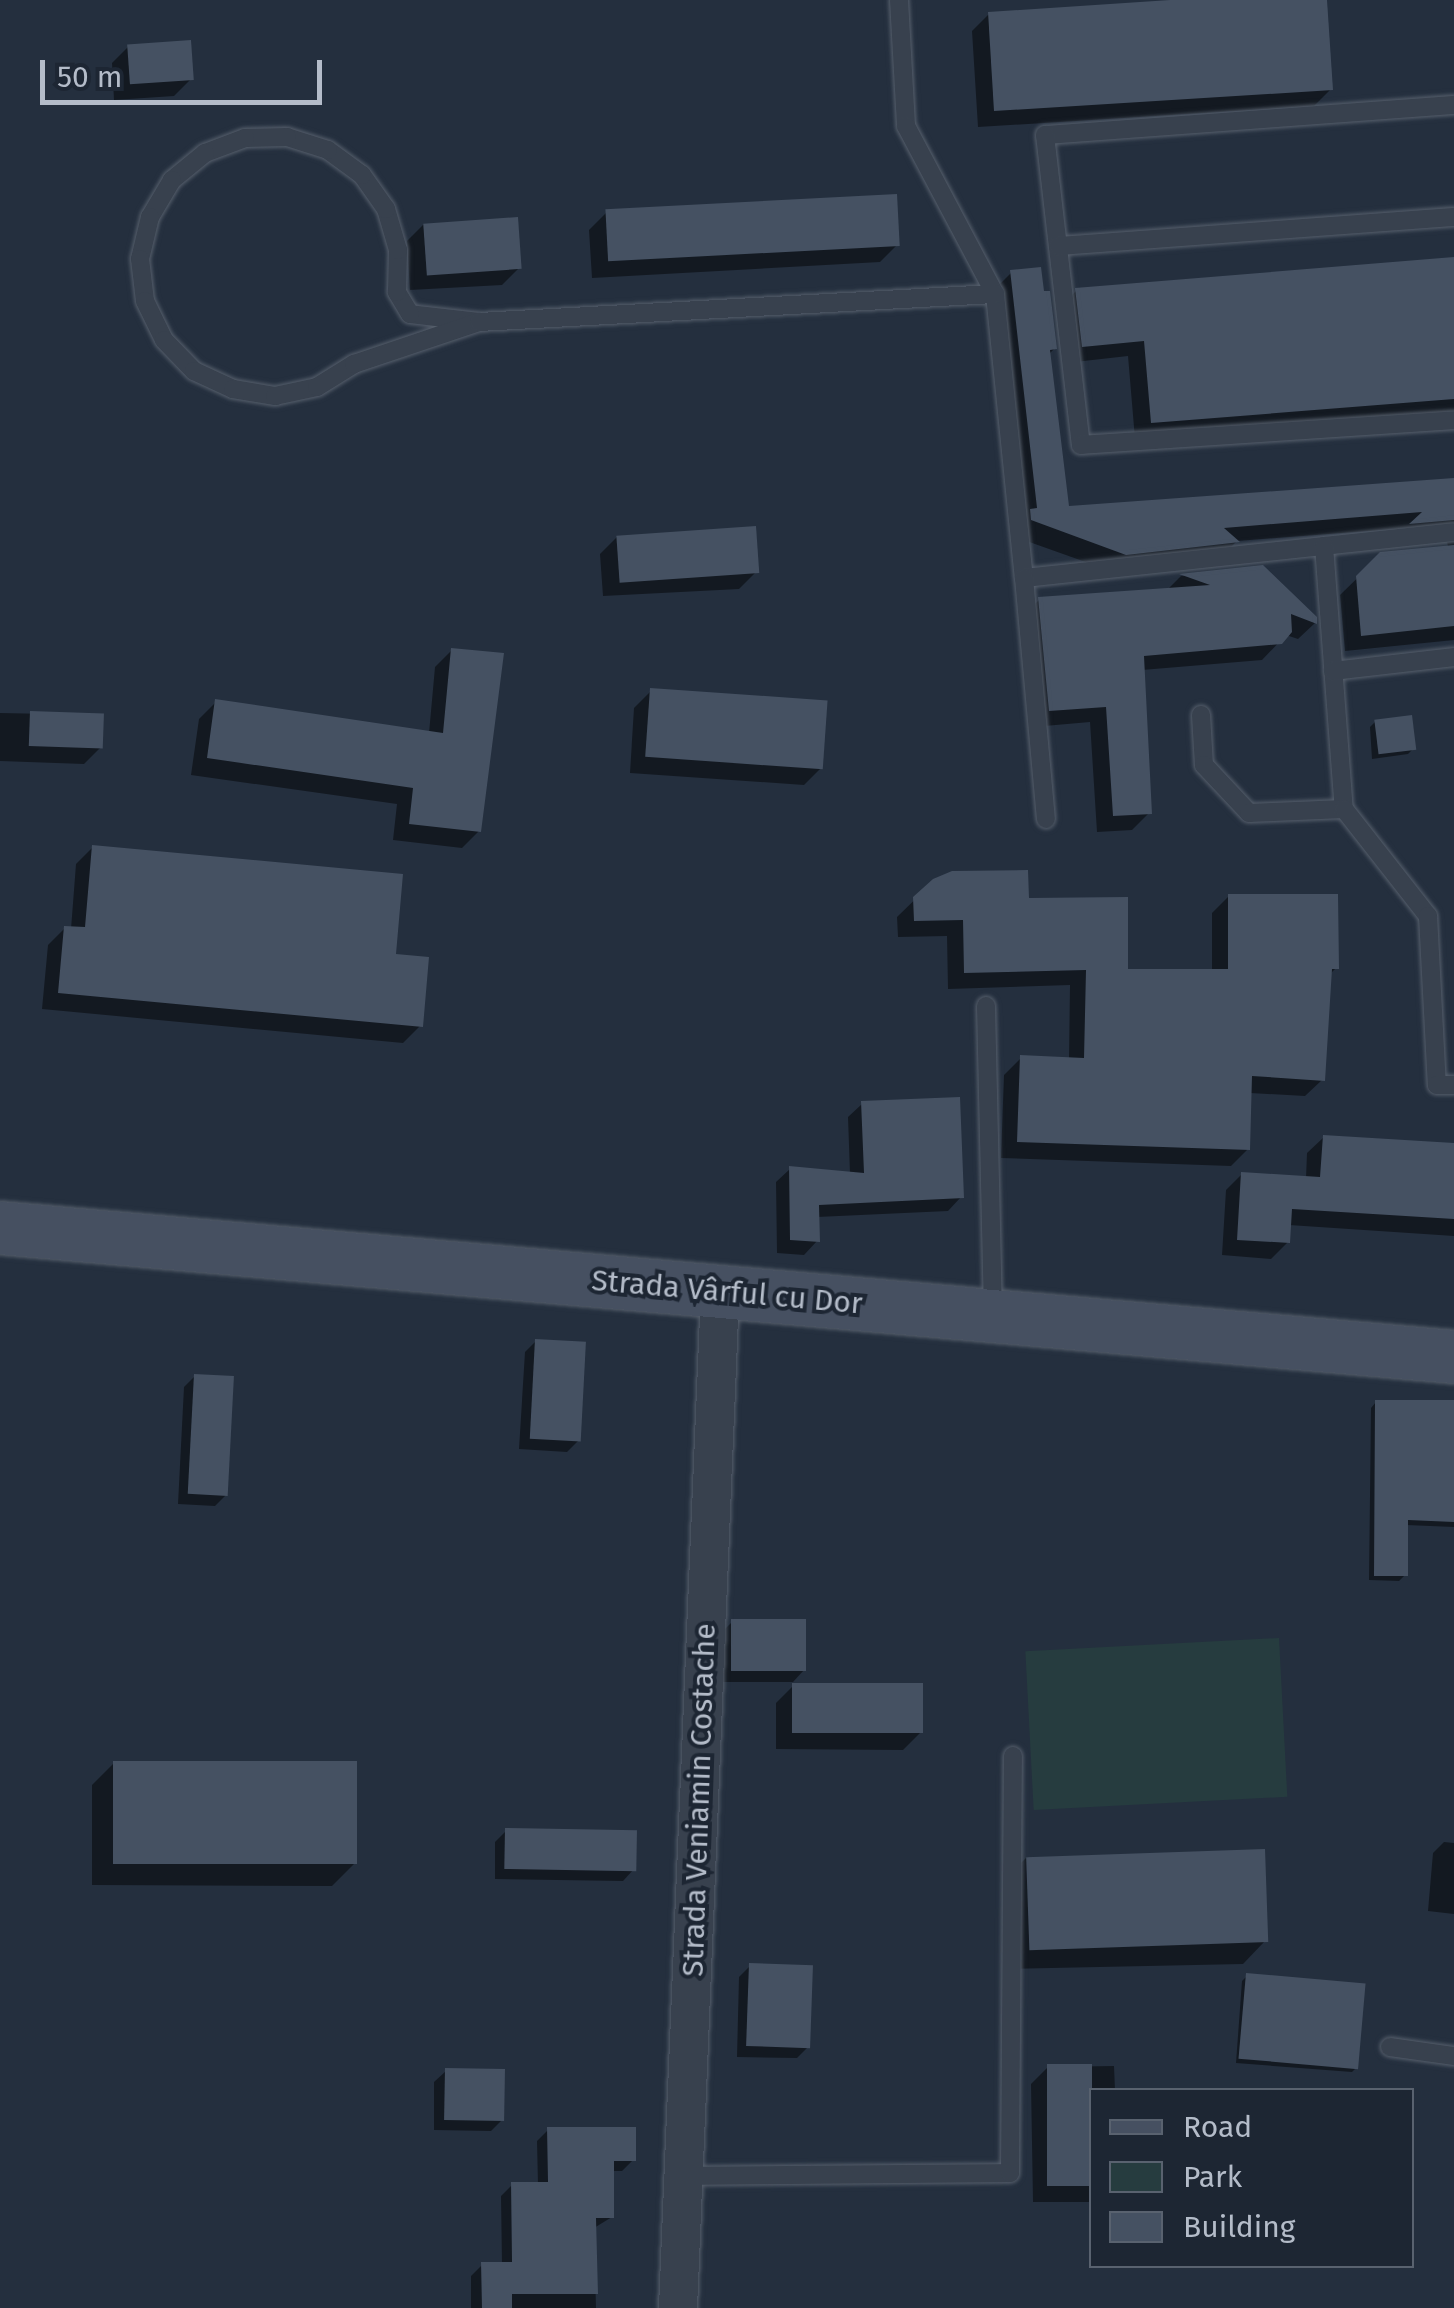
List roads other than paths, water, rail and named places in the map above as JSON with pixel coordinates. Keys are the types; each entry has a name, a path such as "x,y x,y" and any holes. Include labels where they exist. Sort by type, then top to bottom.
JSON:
{"street":[{"name":"Strada Vârful cu Dor","path":"0,1228 1454,1357"},
{"name":"Strada Veniamin Costache","path":"678,2308 720,1292"}],"lane":[{"path":"899,0 906,126 995,294 1046,819"},
{"path":"1454,105 1045,134 1081,444 1454,420"},
{"path":"479,322 354,364 317,387 275,396 233,390 194,371 164,340 145,301 140,258 150,216 172,180 218,148 245,138 288,137 328,150 362,175 386,210 398,250 397,292 410,314 479,322 995,294"},
{"path":"1058,246 1454,217"},
{"path":"1024,578 1454,532"},
{"path":"1324,546 1344,809 1428,916 1437,1085 1454,1085"},
{"path":"1333,671 1454,657"},
{"path":"1201,715 1204,765 1249,813 1344,809"},
{"path":"986,1006 994,1316"},
{"path":"684,2176 1010,2173 1013,1756"},
{"path":"1390,2047 1454,2056"}]}
